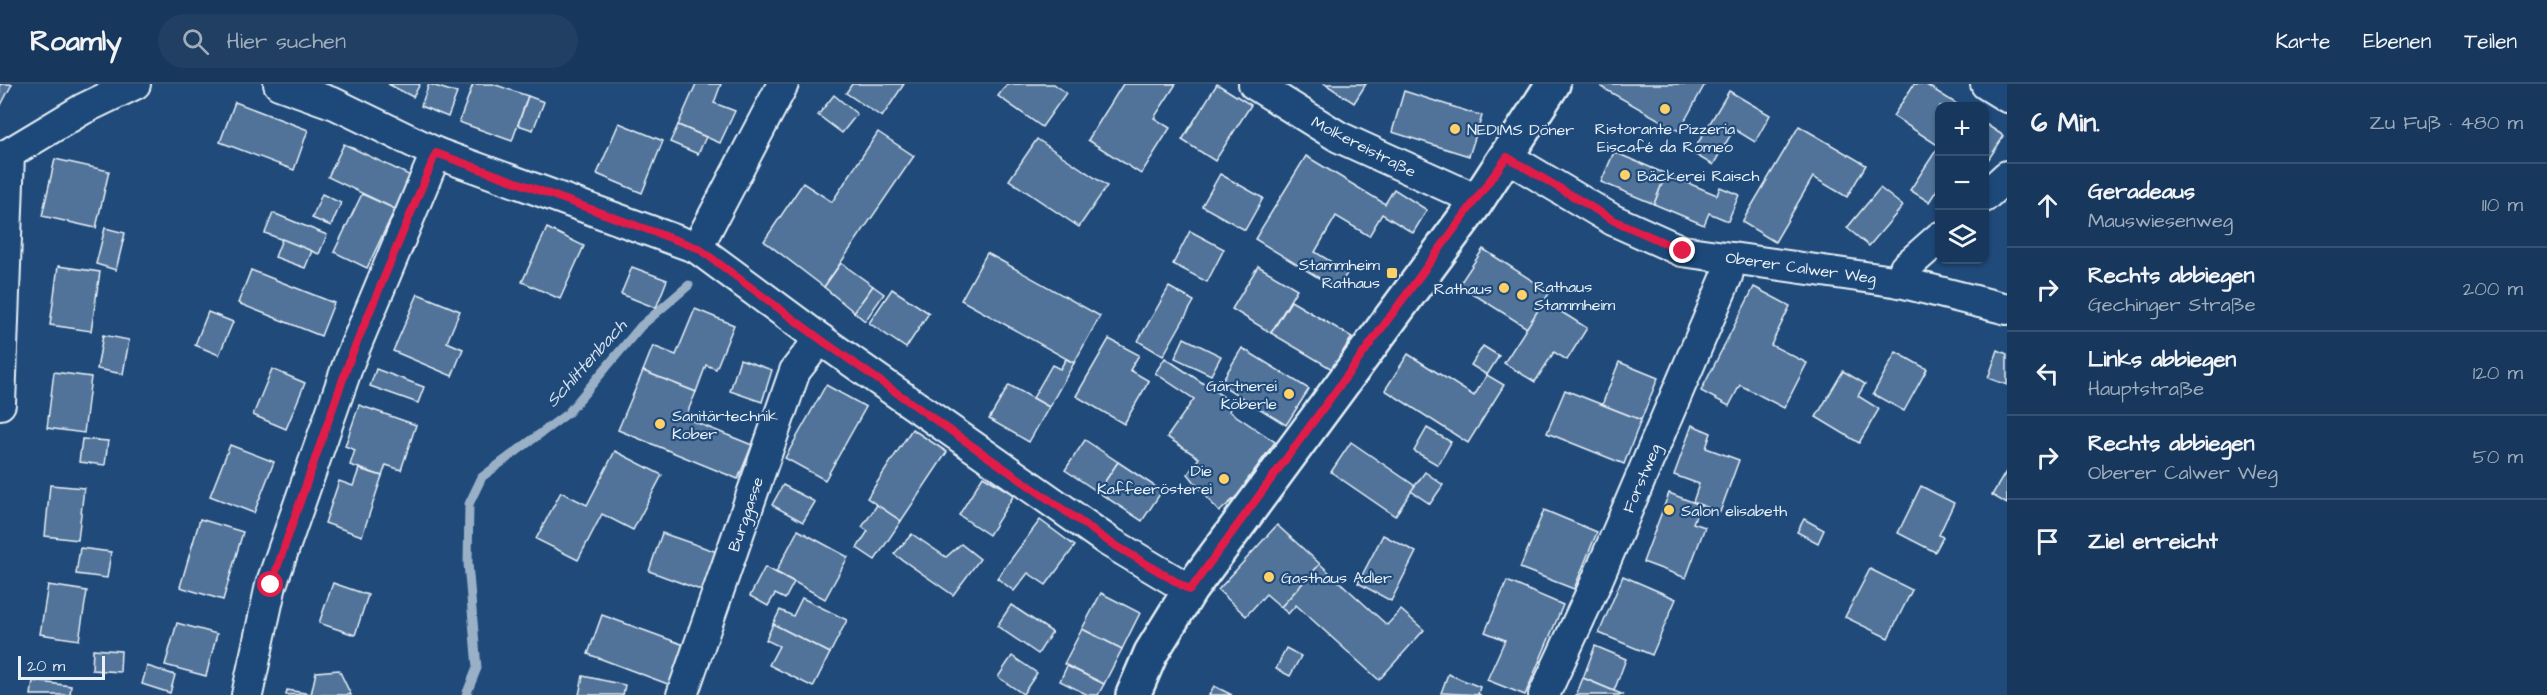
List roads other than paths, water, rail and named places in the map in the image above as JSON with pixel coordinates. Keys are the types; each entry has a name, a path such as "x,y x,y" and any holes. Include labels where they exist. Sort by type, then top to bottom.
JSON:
{"street":[{"path":"0,404 4,156 83,109 135,84"},
{"path":"279,84 339,94 436,153 698,248 820,339 1108,541 1190,590"},
{"path":"698,248 783,84"},
{"name":"Molkereistraße","path":"1254,84 1339,137 1462,194 1476,204"},
{"path":"1133,695 1151,653 1190,590 1476,204 1553,84"},
{"path":"1986,84 2007,98"},
{"path":"247,695 271,585 350,359 436,153"},
{"name":"Oberer Calwer Weg","path":"1507,157 1613,220 1683,251 1900,282 2007,309"},
{"path":"1989,192 2007,176"},
{"path":"1900,282 1905,268 1935,241"},
{"name":"Forstweg","path":"1544,695 1595,585 1727,276 1731,258"},
{"name":"Burggasse","path":"682,695 795,372 820,339"}],"waterway":[{"name":"Schlittenbach","path":"466,695 477,668 468,563 469,504 482,477 568,413 641,326 689,285"}],"place":[{"name":"Ristorante Pizzeria Eiscafé da Romeo","path":"1665,109"},
{"name":"NEDIMS Döner","path":"1455,129"},
{"name":"Bäckerei Raisch","path":"1625,175"},
{"name":"Stammheim Rathaus","path":"1392,273"},
{"name":"Rathaus","path":"1504,288"},
{"name":"Rathaus Stammheim","path":"1522,295"},
{"name":"Gärtnerei Köberle","path":"1289,394"},
{"name":"Sanitärtechnik Kober","path":"660,424"},
{"name":"Die Kaffeerösterei","path":"1224,479"},
{"name":"Salon elisabeth","path":"1669,510"},
{"name":"Gasthaus Adler","path":"1269,577"}]}
